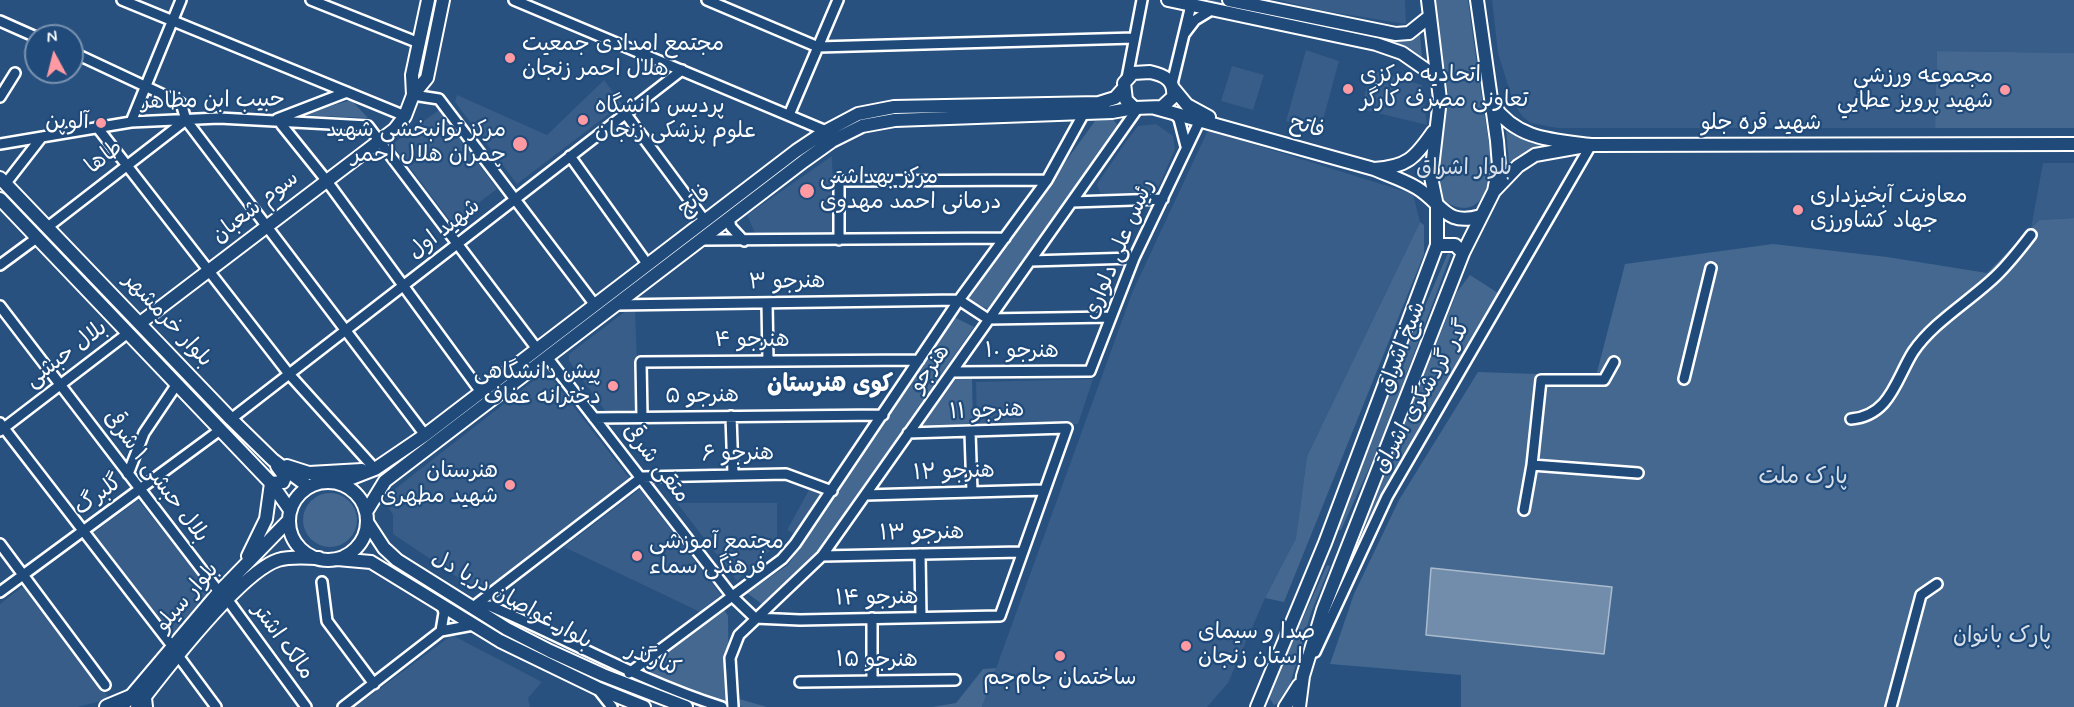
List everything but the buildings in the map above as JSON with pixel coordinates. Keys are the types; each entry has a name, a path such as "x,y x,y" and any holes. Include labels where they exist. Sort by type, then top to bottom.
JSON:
{"highway":[{"path":"107,707 136,703"}],"main road":[{"name":"سوم شعبان","path":"413,94 412,75 428,0"},
{"name":"سوم شعبان","path":"140,323 395,129 405,116 413,94 427,78 443,0"},
{"path":"1168,0 1191,2 1213,9 1376,44 1402,54 1437,78"},
{"path":"1229,0 1396,34 1409,33 1429,17"},
{"name":"شیخ اشراق","path":"1257,707 1325,543 1437,246 1437,206 1431,177 1440,99 1428,0"},
{"name":"شیخ اشراق","path":"1299,707 1303,676 1323,610 1463,253 1494,191 1499,166 1477,0"},
{"path":"1133,73 1162,74 1187,105 1229,128 1155,108 1136,108 1126,100 1125,83 1133,73"},
{"name":"فاتح","path":"1083,108 1108,101 1125,83"},
{"path":"1155,108 1170,102 1173,86"},
{"path":"1490,101 1501,118 1517,130 1535,138 1592,145"},
{"name":"فاتح","path":"366,517 385,481 542,353 595,305 826,131 860,120 895,120 1083,108 1136,108"},
{"name":"فاتح","path":"339,483 375,469 425,435 481,392 616,305 860,120"},
{"name":"فاتح","path":"1229,128 1374,169 1418,189 1437,206 1457,219 1481,216"},
{"path":"1374,169 1404,163 1417,155 1435,129"},
{"name":"شهید قره جلو","path":"1592,145 2074,144"},
{"path":"1494,191 1518,166 1535,155 1592,145"},
{"name":"بلوار خرمشهر","path":"3,180 231,419 273,460 309,487"},
{"name":"بلوار خرمشهر","path":"0,199 271,483 290,515"},
{"path":"1437,246 1455,245 1463,253"},
{"path":"273,460 309,473 375,469"},
{"path":"238,572 261,532 269,504 271,483 283,482 285,477 273,460"},
{"path":"319,483 339,483 356,494 366,517 361,541 355,549 337,559 320,558 300,548 294,539 290,515 295,501 309,487 319,483"},
{"name":"بلوار سیلو","path":"136,703 223,596 238,572 290,515"},
{"name":"بلوار غواصان دریا دل","path":"366,517 384,548 397,560 473,607 550,651 603,675 686,707"},
{"path":"371,562 372,550 384,548"},
{"name":"بلوار سیلو","path":"223,596 278,560 320,558"},
{"name":"بلوار غواصان دریا دل","path":"337,559 371,562 544,664 644,707"},
{"path":"1285,707 1303,676"},
{"path":"1265,692 1266,707"}],"street":[{"path":"122,0 405,116"},
{"path":"131,122 181,0"},
{"path":"311,0 419,43"},
{"path":"514,0 826,131"},
{"path":"707,0 818,47 1134,38"},
{"path":"789,115 838,0"},
{"path":"1125,83 1142,0"},
{"path":"1173,86 1191,2"},
{"path":"1184,34 1195,20 1213,9"},
{"path":"0,21 24,31"},
{"path":"84,57 181,103 186,120 425,435"},
{"name":"شهید اول","path":"231,419 682,70"},
{"path":"0,97 15,73"},
{"path":"347,92 277,119 326,180 481,392"},
{"path":"413,94 439,99 595,305"},
{"name":"هنرجو","path":"629,673 782,559 832,491 959,300 1047,180 1083,108"},
{"name":"هنرجو","path":"733,707 730,658 739,635 755,618 805,575 822,555 953,372 1136,108"},
{"path":"625,113 705,221"},
{"path":"1174,113 1179,119 1186,146"},
{"name":"حبیب ابن مظاهر","path":"0,144 131,122 277,119 368,126 381,140"},
{"name":"طاها","path":"49,226 186,120"},
{"name":"رئیس علی دلواری","path":"1090,371 1134,258 1200,120"},
{"path":"98,127 289,374 375,469"},
{"path":"3,180 40,138"},
{"name":"متقی شرقی","path":"381,140 542,353 642,477 732,596 755,618"},
{"name":"گدر گردشگری اشراق","path":"1303,676 1387,497 1592,145"},
{"path":"570,156 648,265"},
{"path":"839,240 839,181 1047,180"},
{"path":"1072,202 1163,199"},
{"path":"729,219 736,235 744,241"},
{"path":"1851,420 1863,418 1894,393 1913,352 1929,334 1999,273 2031,235"},
{"path":"0,266 38,237"},
{"path":"701,240 1005,238"},
{"path":"1030,261 1134,258"},
{"path":"1684,379 1711,268"},
{"path":"959,300 988,319 1111,317"},
{"name":"هنرجو ۳","path":"616,305 959,300"},
{"path":"767,303 768,361"},
{"name":"بلال حبشی ۱ شرقی","path":"0,306 223,596"},
{"name":"بلال حبشی","path":"1,427 128,333"},
{"name":"هنرجو ۴","path":"642,417 641,362 919,360"},
{"path":"1524,510 1533,465 1541,380 1604,380 1614,362"},
{"name":"هنرجو ۱۰","path":"953,372 1090,371"},
{"path":"128,474 144,433 177,384"},
{"name":"هنرجو ۵","path":"594,418 883,415"},
{"path":"731,416 733,474"},
{"path":"1,427 216,707"},
{"name":"هنرجو ۱۱","path":"908,433 1067,428 1044,490"},
{"name":"گلبرگ","path":"0,592 220,430"},
{"path":"970,432 972,492"},
{"path":"1533,465 1638,473"},
{"name":"هنرجو ۶","path":"642,477 786,474 832,491"},
{"path":"473,607 642,477"},
{"path":"1023,552 1044,490"},
{"name":"هنرجو ۱۲","path":"865,495 1044,490"},
{"path":"0,544 105,685"},
{"name":"هنرجو ۱۳","path":"822,555 1023,552"},
{"name":"هنرجو ۱۴","path":"755,618 1000,616 1023,552"},
{"path":"920,554 921,617"},
{"path":"322,582 327,621 374,684"},
{"path":"1891,707 1921,595 1937,584"},
{"name":"مالک اشتر","path":"223,596 306,707"},
{"path":"441,631 444,613 442,605"},
{"name":"کنارگذر","path":"473,607 496,609 629,673 674,692 722,707"},
{"path":"872,618 872,681"},
{"path":"343,707 441,631 473,624"},
{"name":"هنرجو ۱۵","path":"800,682 955,680"},
{"path":"597,688 612,707"}],"shaded area":[{"path":"1279,0 1405,0 1406,24 1319,10"},
{"path":"1492,0 2074,0 2074,53 1937,51 1935,128 1557,128 1531,123 1523,117 1514,104 1498,53"},
{"path":"1306,50 1339,61 1320,131 1286,121"},
{"path":"1232,66 1264,75 1253,110 1221,101"},
{"path":"1371,70 1422,85 1427,125 1361,109"},
{"name":"مرکز توانبخشی شهید چمران هلال احمر","path":"604,80 622,104 517,184 455,102 457,95 547,135"},
{"path":"439,110 497,189 452,223 392,144"},
{"path":"1156,124 1173,136 1175,149 1159,186 1150,194 1101,195 1097,184 1138,126"},
{"path":"1208,130 1413,194 1420,222 1307,456 1296,538 1265,598 1228,683 1207,707 982,707 1132,293"},
{"name":"مرکز بهداشتی درمانی احمد مهدوی","path":"832,156 834,232 755,233 747,215"},
{"path":"2043,163 2074,163 2074,218 2039,220 2031,228"},
{"name":"پیش دانشگاهی دخترانه عفاف","path":"626,311 635,311 639,411 606,412 569,361 569,354"},
{"name":"هنرستان شهید مطهری","path":"546,371 630,479 481,593 393,534 393,515 384,500 391,492"},
{"path":"1093,379 1078,424 977,427 976,382"},
{"name":"مجتمع آموزشی فرهنگی سماء","path":"640,489 721,595 700,612 564,547"},
{"path":"809,490 820,494 797,535 787,530"},
{"path":"138,500 211,590 170,638 92,534"},
{"path":"677,503 777,503 777,544 737,581"},
{"path":"1431,568 1612,587 1604,654 1426,635"},
{"path":"22,587 28,589 110,699 77,707 0,707 0,604"},
{"path":"452,635 542,682 528,698 530,707 355,707"}],"green space":[{"path":"1211,0 1393,39 1404,40 1420,34 1422,59 1406,49 1209,4"},
{"name":"بلوار اشراق","path":"1435,0 1468,0 1490,162 1486,189 1477,203 1471,207 1454,206 1444,201 1438,170 1448,93"},
{"name":"مجموعه ورزشي شهيد پرویز عطايي","path":"1937,51 2074,53 2074,128 1935,128"},
{"path":"351,100 368,118 300,115"},
{"path":"1113,119 1118,126 988,309 966,299 1095,121"},
{"path":"1506,129 1526,140 1566,146 1527,152 1509,163"},
{"name":"پارک ملت","path":"2074,218 2074,707 1461,707 1461,675 1330,664 1354,594 1399,500 1478,372 1596,376 1625,264 1773,244 1887,257 1987,273 2039,220"},
{"path":"1420,222 1424,225 1424,254 1284,602 1265,598 1296,538 1307,456"},
{"path":"1448,253 1451,254 1382,440 1341,530 1338,530 1364,452"},
{"path":"1470,275 1498,293 1390,482 1319,637 1457,292"},
{"path":"954,317 974,327 821,547 801,570 762,604 747,593 788,565"},
{"path":"956,379 972,379 973,426 920,428"},
{"path":"330,493 340,495 349,501 355,510 357,520 355,530 349,539 340,545 330,547 320,545 311,539 305,530 303,520 305,510 311,501 320,495"},
{"path":"1327,565 1330,566 1311,613 1287,695 1274,705 1268,696"},
{"path":"723,608 728,616 729,696 767,707 743,707 641,677 642,668"},
{"path":"996,668 982,707 932,707 956,703 983,669"}],"place":[{"name":"مجتمع امدادی جمعیت هلال احمر زنجان","path":"510,58"},
{"name":"اتحادیه مرکزی تعاونی مصرف کارگر","path":"1348,89"},
{"name":"مجموعه ورزشي شهيد پرویز عطايي","path":"2005,90"},
{"name":"پردیس دانشگاه علوم پزشکى زنجان","path":"583,120"},
{"name":"آلوپن","path":"101,123"},
{"name":"مرکز توانبخشی شهید چمران هلال احمر","path":"520,144"},
{"name":"مرکز بهداشتی درمانی احمد مهدوی","path":"807,191"},
{"name":"معاونت آبخیزداری جهاد کشاورزی","path":"1798,210"},
{"name":"پیش دانشگاهی دخترانه عفاف","path":"613,386"},
{"name":"هنرستان شهید مطهری","path":"510,485"},
{"name":"مجتمع آموزشی فرهنگی سماء","path":"637,556"},
{"name":"صدا و سیمای استان زنجان","path":"1186,646"},
{"name":"ساختمان جام‌جم","path":"1060,656"}],"district":[{"name":"کوی هنرستان","path":"830,386"}],"park label":[{"name":"پارک بانوان","path":"2002,637"}]}
